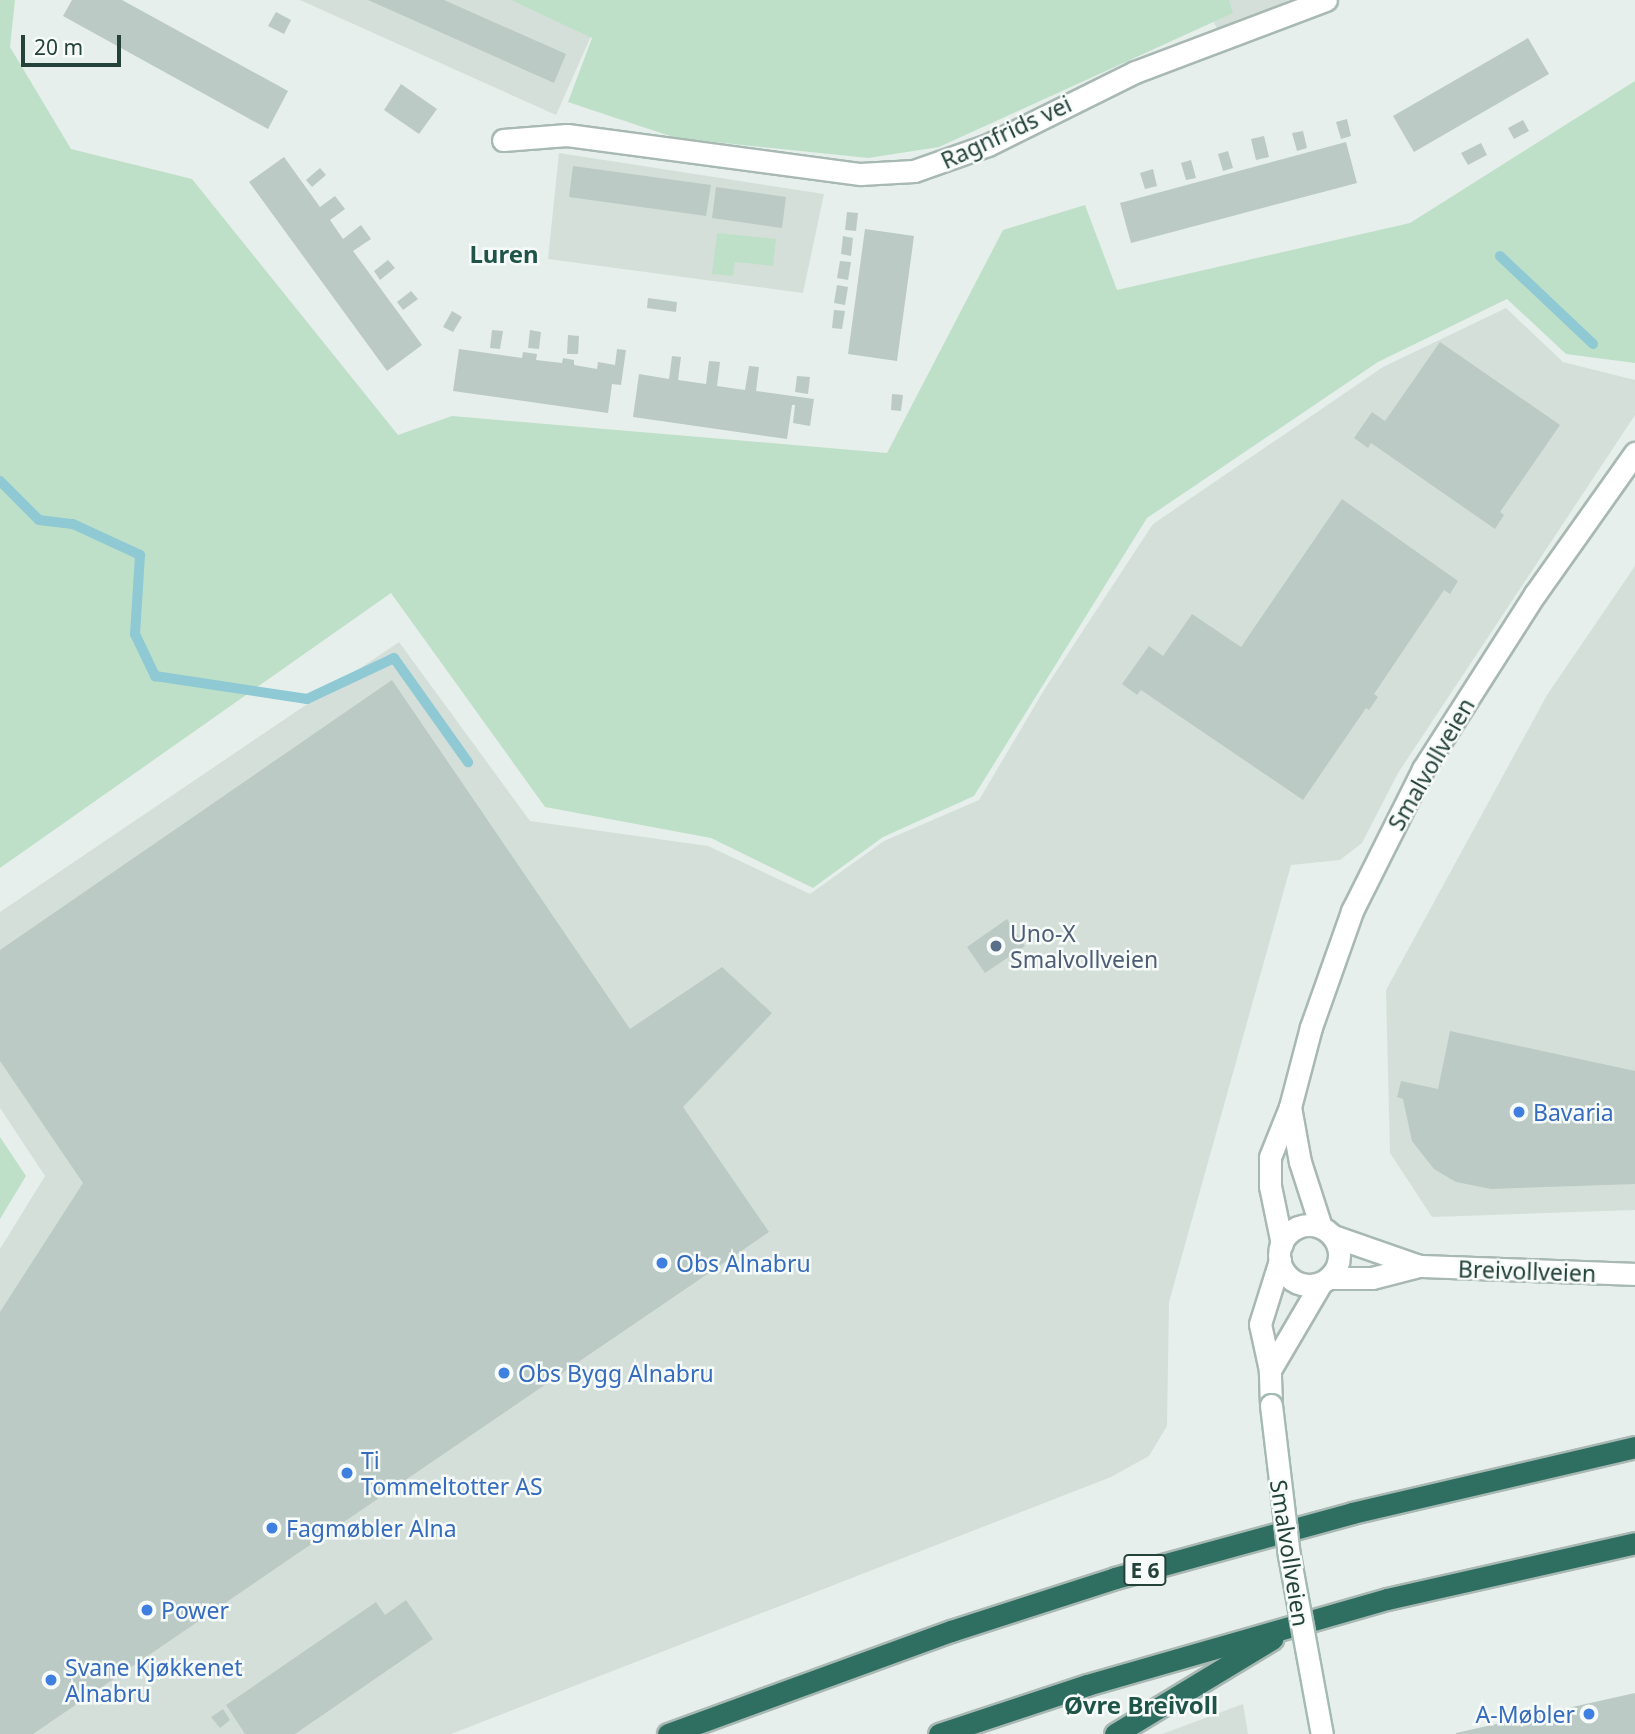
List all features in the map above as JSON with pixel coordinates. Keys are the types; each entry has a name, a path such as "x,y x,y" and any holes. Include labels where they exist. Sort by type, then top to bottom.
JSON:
{"highway":[{"name":"E 6","path":"668,1734 927,1639 1115,1578 1378,1507 1635,1447"},
{"path":"939,1734 1087,1685 1298,1623 1635,1543"},
{"path":"1115,1734 1298,1623"}],"street":[{"name":"Ragnfrids vei","path":"503,140 568,135 860,174 914,171 988,145 1135,72 1326,0"},
{"name":"Smalvollveien","path":"1322,1734 1289,1555 1271,1405 1270,1370 1260,1324 1281,1252 1270,1186 1270,1157 1290,1107 1340,940 1423,769 1535,594 1635,453"},
{"name":"Smalvollveien","path":"1270,1370 1340,1257 1300,1162 1290,1107"},
{"path":"1326,1280 1311,1286 1290,1279 1281,1252 1294,1230 1327,1231"},
{"name":"Breivollveien","path":"1327,1231 1419,1266"},
{"name":"Breivollveien","path":"1326,1280 1372,1278 1419,1266 1635,1275"}],"shaded area":[{"path":"300,0 512,0 592,34 556,115"},
{"path":"1202,0 1289,0 1220,34"},
{"path":"559,153 824,194 803,293 548,259"},
{"path":"1506,308 1563,362 1635,380 1635,415 1398,773 1362,843 1340,860 1291,865 1169,1302 1167,1426 1149,1456 1111,1477 451,1734 0,1734 0,1249 45,1176 0,1108 0,912 399,642 530,821 708,846 810,894 884,841 979,800 1044,690 1153,524 1383,367"},
{"path":"1635,566 1635,1210 1432,1217 1390,1153 1386,990 1547,695"},
{"path":"1243,1704 1248,1734 1162,1734"}],"green space":[{"path":"0,0 15,0 10,47 71,149 192,179 398,435 452,416 887,453 1003,230 1085,205 1117,290 1410,223 1635,81 1635,363 1566,354 1507,299 1378,362 1147,518 974,796 883,837 813,888 711,838 545,807 391,593 0,868"},
{"path":"511,0 1229,0 1233,13 939,147 868,158 676,138 568,102 592,38"},
{"path":"717,233 776,239 773,266 735,262 733,276 712,274"},
{"path":"0,1137 26,1176 0,1219"}],"building":[{"path":"72,0 122,0 288,91 268,129 63,16"},
{"path":"368,0 444,0 566,54 554,83"},
{"path":"276,12 291,20 284,34 268,26"},
{"path":"1528,38 1549,74 1414,152 1393,116"},
{"path":"401,84 437,109 419,134 384,110"},
{"path":"1347,119 1351,136 1341,139 1336,122"},
{"path":"1523,120 1529,131 1514,139 1508,128"},
{"path":"1303,131 1307,148 1297,151 1292,133"},
{"path":"1264,136 1269,157 1256,160 1251,139"},
{"path":"1346,142 1357,183 1131,243 1120,203"},
{"path":"1481,143 1487,155 1468,165 1461,153"},
{"path":"1228,151 1233,168 1223,171 1218,154"},
{"path":"284,157 320,207 335,196 345,209 330,220 343,239 361,225 371,239 353,251 422,345 387,371 249,182"},
{"path":"1191,160 1196,178 1186,180 1181,163"},
{"path":"573,166 711,185 706,216 569,197"},
{"path":"320,168 326,175 312,187 306,180"},
{"path":"1153,169 1157,186 1145,189 1140,173"},
{"path":"716,187 786,197 782,228 712,218"},
{"path":"847,212 858,213 856,231 845,230"},
{"path":"865,229 914,236 897,361 848,354"},
{"path":"843,236 853,238 851,256 841,254"},
{"path":"388,260 395,268 380,280 374,271"},
{"path":"840,261 851,262 848,280 837,278"},
{"path":"837,285 848,287 845,305 834,303"},
{"path":"411,291 418,299 403,310 397,302"},
{"path":"648,298 677,302 676,312 647,308"},
{"path":"834,310 845,311 842,329 832,328"},
{"path":"452,311 462,317 453,332 443,327"},
{"path":"492,330 503,331 500,349 490,348"},
{"path":"530,330 541,332 539,349 528,348"},
{"path":"568,335 579,336 578,354 567,354"},
{"path":"1440,342 1560,425 1500,512 1504,515 1495,529 1371,443 1368,448 1354,438 1372,412 1385,421"},
{"path":"459,349 522,358 523,352 537,354 536,360 562,363 563,358 574,360 574,365 597,369 598,362 615,365 617,349 626,350 621,385 612,384 608,413 453,391"},
{"path":"672,356 681,357 678,380 706,384 709,361 720,362 717,386 745,390 749,366 759,367 756,391 814,399 810,426 793,423 795,405 792,405 787,439 633,417 639,374 669,379"},
{"path":"797,376 810,377 808,394 795,392"},
{"path":"892,394 903,395 901,411 891,410"},
{"path":"1342,499 1458,581 1450,594 1444,590 1374,694 1378,697 1369,710 1366,708 1303,800 1141,690 1137,695 1122,684 1149,646 1163,656 1192,614 1241,647"},
{"path":"392,680 630,1029 722,967 772,1013 683,1107 769,1232 33,1734 0,1734 0,1312 83,1183 0,1061 0,950"},
{"name":"Uno-X Smalvollveien","path":"1007,919 1025,946 985,973 967,947"},
{"name":"Bavaria","path":"1450,1031 1635,1071 1635,1184 1491,1189 1456,1182 1434,1169 1412,1141 1403,1099 1397,1097 1401,1081 1438,1089"},
{"path":"406,1600 433,1639 295,1734 245,1734 226,1705 376,1602 385,1615"},
{"name":"A-Møbler","path":"1635,1693 1635,1734 1456,1734 1456,1733"},
{"path":"223,1709 230,1720 220,1728 211,1717"}],"waterway":[{"path":"1500,256 1593,344"},
{"path":"0,481 39,520 73,524 140,555 135,634 155,676 307,699 394,658 468,762"}],"place":[{"name":"Uno-X Smalvollveien","path":"996,946"},
{"name":"Bavaria","path":"1519,1112"},
{"name":"Obs Alnabru","path":"662,1263"},
{"name":"Obs Bygg Alnabru","path":"504,1373"},
{"name":"Ti Tommeltotter AS","path":"347,1473"},
{"name":"Fagmøbler Alna","path":"272,1528"},
{"name":"Power","path":"147,1610"},
{"name":"Svane Kjøkkenet Alnabru","path":"51,1680"},
{"name":"A-Møbler","path":"1589,1714"}],"district":[{"name":"Luren","path":"504,254"},
{"name":"Øvre Breivoll","path":"1141,1705"}]}
